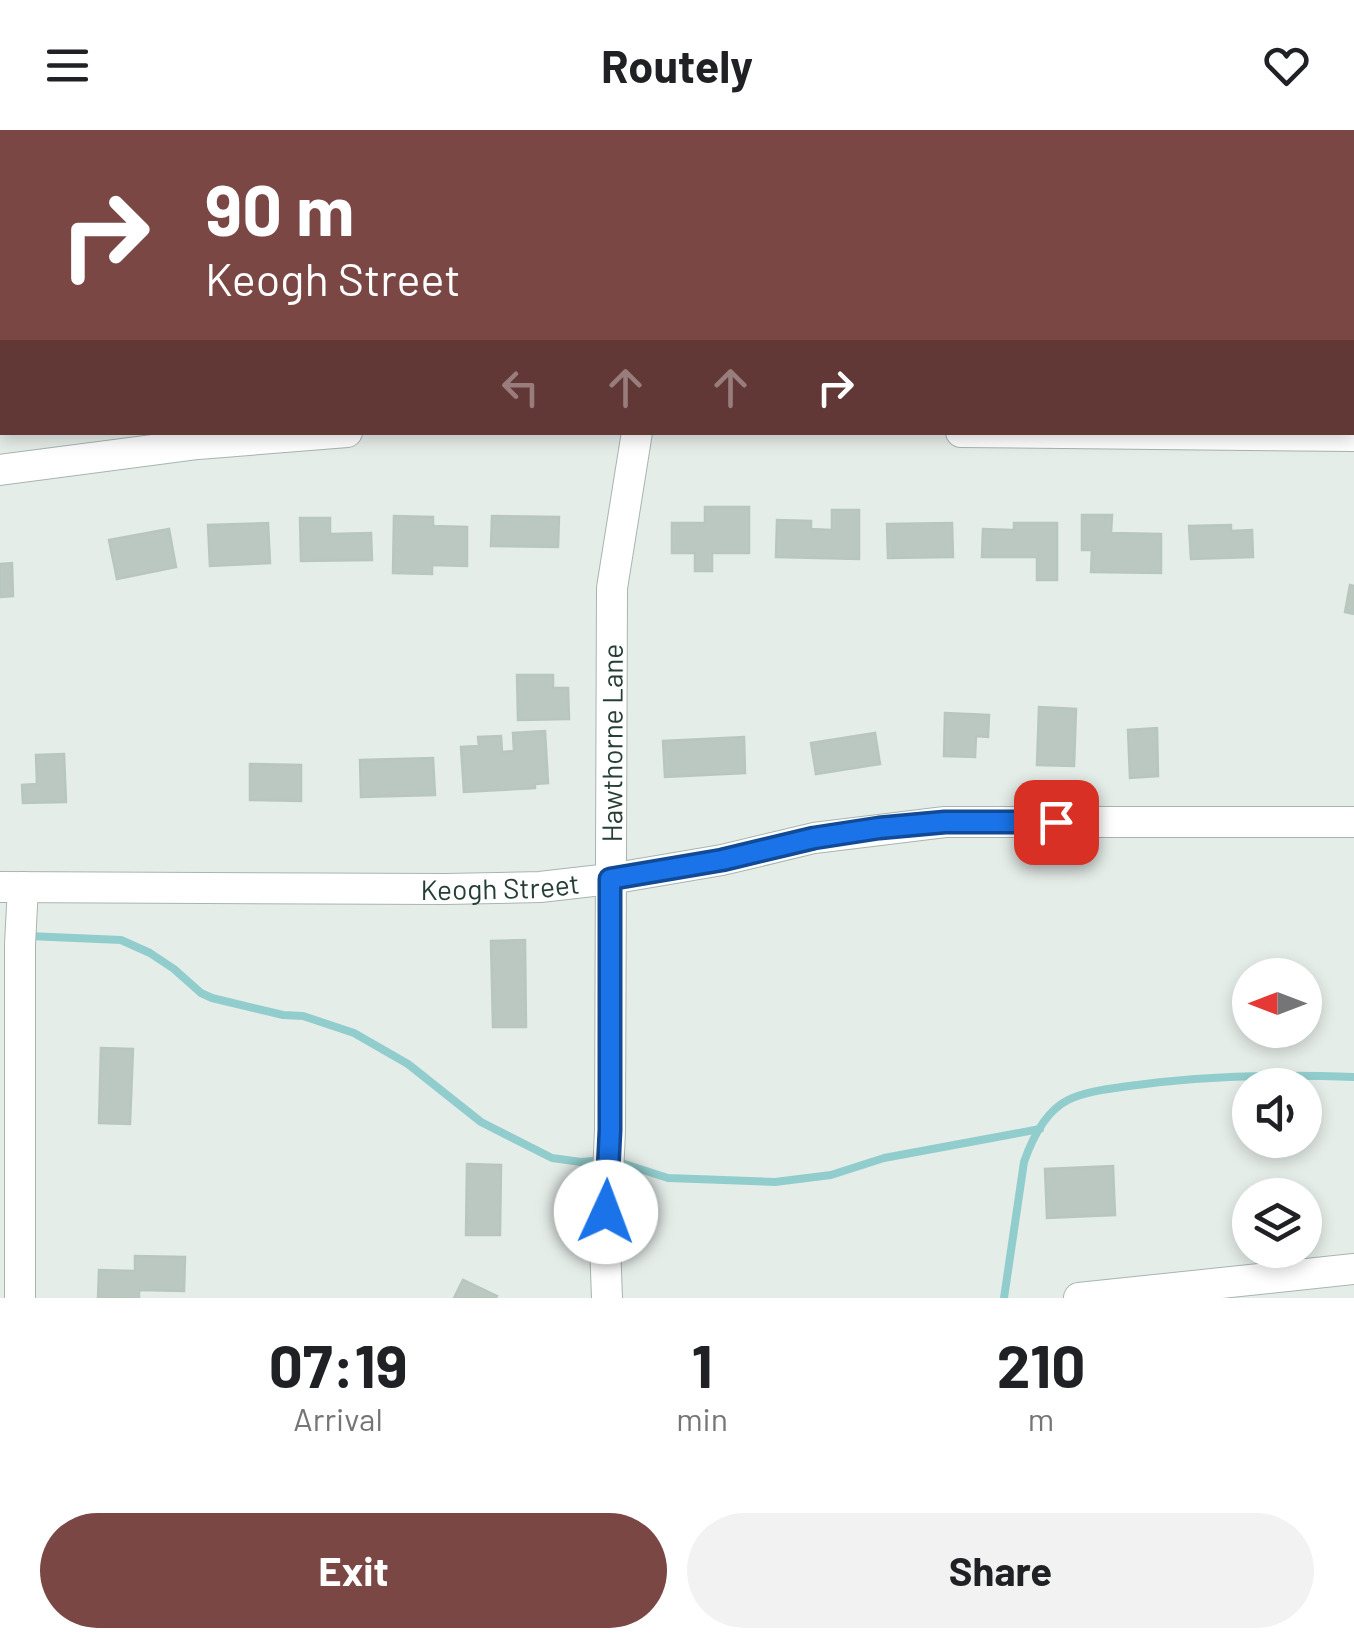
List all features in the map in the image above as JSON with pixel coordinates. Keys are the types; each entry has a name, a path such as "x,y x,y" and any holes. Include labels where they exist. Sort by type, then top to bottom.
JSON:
{"street":[{"path":"0,470 198,444 310,435"},
{"name":"Hawthorne Lane","path":"607,1298 612,588 637,435"},
{"path":"1276,435 1354,436"},
{"name":"Keogh Street","path":"12,887 540,887 722,860 814,838 945,822 1354,822"},
{"path":"12,887 20,944 20,1298"},
{"path":"1078,1298 1354,1269"}],"building":[{"path":"705,507 749,507 749,553 712,553 712,571 695,571 695,553 672,553 672,523 705,523"},
{"path":"832,510 859,510 859,559 776,557 777,520 811,521 811,529 832,530"},
{"path":"1082,515 1112,515 1111,533 1161,534 1161,573 1091,572 1092,550 1082,550"},
{"path":"394,516 433,517 433,526 467,527 467,566 432,565 432,574 393,573"},
{"path":"492,516 559,517 558,547 491,546"},
{"path":"300,518 330,518 330,534 371,533 372,560 301,561"},
{"path":"268,523 270,563 210,566 208,525"},
{"path":"952,523 953,557 888,558 887,524"},
{"path":"1014,523 1057,523 1057,580 1037,580 1037,557 982,557 983,529 1014,530"},
{"path":"1231,525 1231,531 1252,530 1253,557 1191,559 1189,526"},
{"path":"169,529 176,567 117,579 109,540"},
{"path":"12,563 13,596 0,597 0,564"},
{"path":"1350,585 1354,586 1354,614 1345,612"},
{"path":"517,675 553,675 553,688 568,688 569,719 518,720"},
{"path":"1039,707 1076,709 1074,766 1037,765"},
{"path":"945,713 989,715 988,737 976,736 975,757 944,756"},
{"path":"1157,728 1158,776 1130,778 1128,730"},
{"path":"545,731 548,783 535,784 535,788 464,792 461,747 479,746 478,737 501,736 502,752 514,751 513,733"},
{"path":"875,733 880,764 816,774 811,743"},
{"path":"744,737 745,773 665,777 663,741"},
{"path":"64,754 66,802 23,803 22,785 37,784 36,755"},
{"path":"433,758 435,795 361,797 360,760"},
{"path":"250,764 301,765 301,801 250,800"},
{"path":"525,940 526,1027 493,1027 491,941"},
{"path":"101,1048 133,1049 130,1124 99,1123"},
{"path":"467,1164 501,1165 500,1235 466,1235"},
{"path":"1113,1166 1115,1215 1047,1218 1045,1169"},
{"path":"135,1256 185,1257 184,1291 139,1290 139,1298 98,1298 99,1270 135,1271"},
{"path":"463,1280 497,1296 496,1298 454,1298"}],"waterway":[{"path":"28,936 121,940 150,953 212,998 303,1016 354,1033 408,1064 481,1122 552,1158 604,1160"},
{"path":"1004,1298 1024,1162 1041,1126 1060,1105 1098,1091 1185,1080 1354,1077"},
{"path":"618,1162 668,1178 775,1182 831,1175 884,1158 1040,1129"}],"route":[{"path":"606,1212 610,1130 610,879 879,828 945,822 1056,822"}]}
